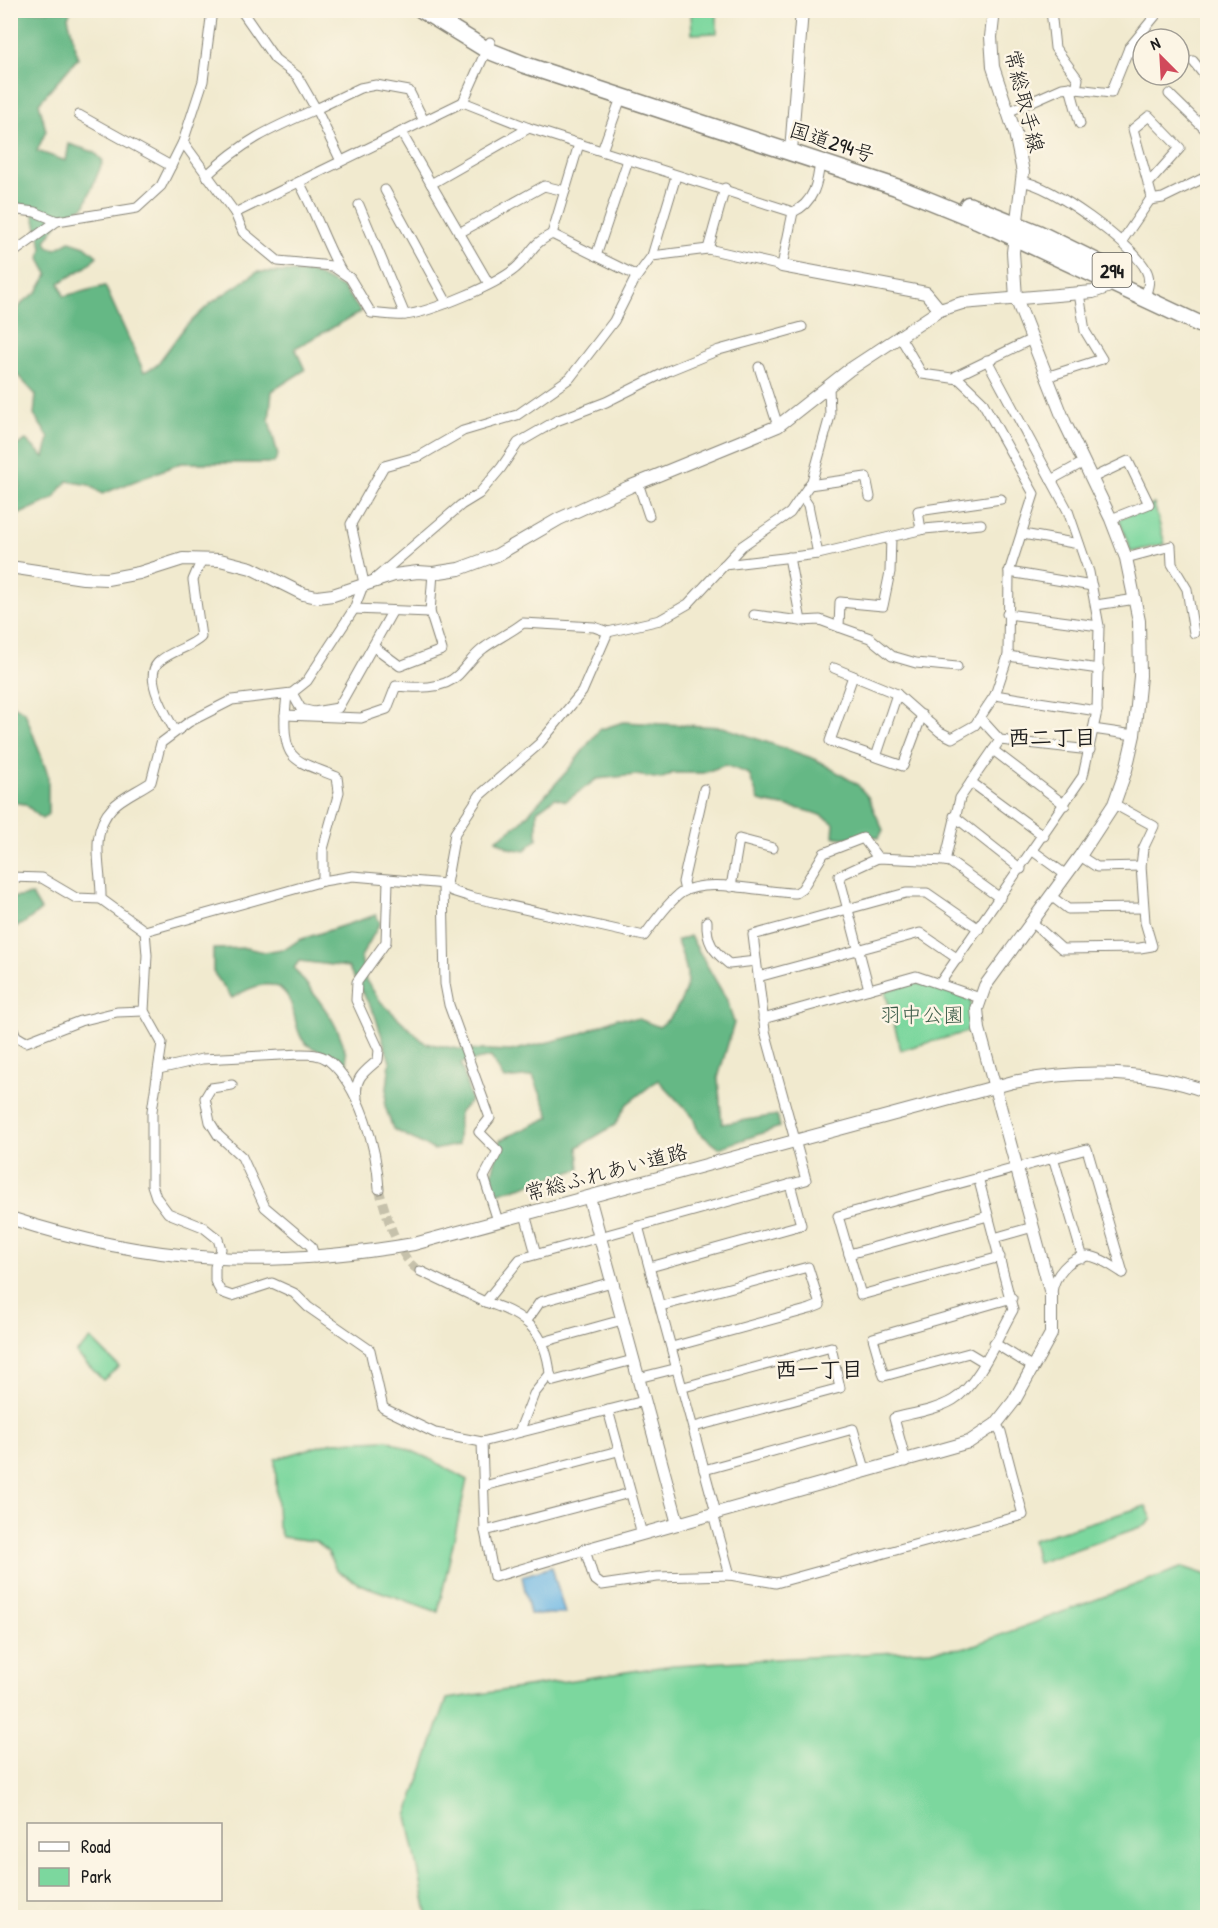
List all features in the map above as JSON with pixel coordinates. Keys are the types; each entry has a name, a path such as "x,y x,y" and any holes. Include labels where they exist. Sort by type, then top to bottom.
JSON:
{"highway":[{"name":"国道294号","path":"429,14 488,46 622,94 792,146 1015,230 1208,319"},
{"name":"国道294号","path":"792,146 820,161 1015,230 1112,282 1146,292 1208,328"}],"street":[{"path":"10,255 57,221 137,208 161,186 183,142 203,81 212,10"},
{"path":"241,10 274,59 297,76 341,161"},
{"path":"792,146 802,10"},
{"name":"常総取手線","path":"980,998 991,977 1051,897 1114,804 1126,770 1134,735 1140,667 1136,599 1126,558 1111,519 1046,377 1016,298 1012,268 1015,230 1023,182 1020,155 991,52 994,10"},
{"path":"1051,10 1055,48 1078,79 1073,88 1080,124"},
{"path":"1008,112 1062,88 1111,93 1129,48 1160,10"},
{"path":"235,213 463,102 488,46"},
{"path":"1193,61 1208,80"},
{"path":"206,176 233,151 254,136 360,88 376,85 409,91 423,121"},
{"path":"602,151 622,94"},
{"path":"1169,94 1208,132"},
{"path":"463,102 529,128 793,212 804,207 811,197 820,161"},
{"path":"79,115 171,166"},
{"path":"1122,241 1152,197 1148,184 1133,129 1149,116 1180,148 1148,184"},
{"path":"431,184 529,128"},
{"path":"401,132 489,284"},
{"path":"183,142 235,213 243,232 278,261 332,266 350,278 371,313 405,315 447,303 489,284 518,266 535,243 552,234 579,144"},
{"path":"596,256 628,160"},
{"path":"369,582 351,524 384,466 420,456 463,431 517,415 570,378 614,321 637,276 652,256 676,176"},
{"path":"1150,200 1163,198 1208,176"},
{"path":"299,182 316,212 322,236 341,272"},
{"path":"1023,182 1039,185 1122,241 1146,269 1146,292"},
{"path":"459,233 544,186 565,191"},
{"path":"708,249 725,189"},
{"path":"385,190 447,303"},
{"path":"359,205 405,315"},
{"path":"10,209 35,212 57,221"},
{"path":"782,266 793,212"},
{"path":"552,234 637,276"},
{"path":"652,256 708,249 782,266 926,293 940,310"},
{"path":"10,567 83,578 107,579 140,573 183,559 202,559 251,568 303,594 317,597 333,595 369,582 418,572 433,573 459,569 497,555 559,519 638,483 778,426 899,335 940,310 962,303 1099,291 1112,282"},
{"path":"1046,377 1102,359 1084,331 1079,293"},
{"path":"101,899 97,854 103,819 112,808 151,782 159,747 176,731 205,712 232,700 290,693 307,681 369,582 479,494 518,443 556,421 606,402 670,370 719,350 802,327"},
{"path":"899,335 922,374 959,379"},
{"path":"834,669 897,694 940,732 952,738 975,725 995,695 1008,656 1009,572 1034,494 982,400 956,376 1032,339"},
{"path":"940,983 1034,851 1083,776 1097,711 1099,626 1092,586 1079,543 1068,511 987,360"},
{"path":"759,367 778,426"},
{"path":"285,716 361,718 387,709 396,686 437,686 457,677 483,648 506,637 523,623 594,627 608,632 660,620 688,604 742,546 790,513 802,496 809,485 830,416 829,386"},
{"path":"1092,478 1128,461 1149,504 1111,519"},
{"path":"1051,480 1084,462"},
{"path":"809,485 866,477 870,497"},
{"path":"638,483 649,516"},
{"path":"802,496 808,505 818,554"},
{"path":"921,530 918,511 1001,499"},
{"path":"724,565 818,554 921,530 981,524"},
{"path":"1023,534 1079,543"},
{"path":"839,627 840,602 883,606 890,572 891,537"},
{"path":"1126,558 1171,546 1172,564 1187,590 1194,633"},
{"path":"789,557 801,621"},
{"path":"176,731 159,702 153,675 159,661 201,637 193,580 202,559"},
{"path":"1009,572 1092,586"},
{"path":"400,666 442,650 430,612 433,573"},
{"path":"1096,605 1136,599"},
{"path":"354,609 430,612"},
{"path":"290,693 301,709 314,712 338,708 393,612"},
{"path":"1007,614 1099,626"},
{"path":"754,615 801,621 820,620 870,638 892,656 916,663 957,668"},
{"path":"498,1221 484,1177 498,1151 479,1132 490,1118 448,1005 445,981 445,884 455,833 480,795 538,744 582,692 608,632"},
{"path":"373,646 400,666"},
{"path":"1008,656 1099,669"},
{"path":"400,666 400,686"},
{"path":"853,676 830,741 903,766 922,715"},
{"path":"290,693 285,716 284,741 292,757 337,777 339,792 323,849 323,881"},
{"path":"876,757 897,694"},
{"path":"995,695 1097,711"},
{"path":"980,718 1000,740 1090,750"},
{"path":"1094,729 1134,735"},
{"path":"945,861 960,798 1000,740"},
{"path":"993,750 1065,805"},
{"path":"971,782 1044,836"},
{"path":"685,891 683,882 704,789"},
{"path":"1032,922 1062,949 1150,947 1153,943 1145,922 1140,866 1143,849 1154,826 1114,804"},
{"path":"954,816 1021,869"},
{"path":"145,931 323,881 353,876 388,881 445,884 452,891 471,897 644,936 679,894 685,891 719,885 796,893 802,889 824,853 863,838 878,858"},
{"path":"731,887 739,839 773,848"},
{"path":"1034,851 1066,875"},
{"path":"1080,856 1097,867 1140,866"},
{"path":"869,989 839,876 878,858 945,861 950,862 1000,898"},
{"path":"10,878 42,878 76,898 101,899 145,931 147,955 144,1011 162,1043 152,1111 152,1185 156,1197 168,1213 213,1233 220,1249 215,1267 215,1281 221,1292 232,1296 272,1282 282,1285 308,1307 370,1350 383,1408 435,1433 482,1442 644,1401"},
{"path":"379,1189 377,1161 357,1100 355,1085 361,1074 378,1060 379,1050 356,1000 357,982 386,942 388,881"},
{"path":"485,1302 520,1259 806,1180 764,1019 753,935 906,893 927,893 979,929"},
{"path":"1051,897 1068,909 1143,908"},
{"path":"707,921 707,934 712,950 729,964 756,961"},
{"path":"758,977 920,933 958,959"},
{"path":"482,1442 485,1531 494,1577 906,1462 969,1442 996,1424 1014,1401 1051,1334 1053,1320 1051,1294 977,1019 980,998 916,976 764,1019"},
{"path":"10,1022 16,1036 26,1042 80,1021 117,1012 144,1011"},
{"path":"159,1069 202,1059 315,1054 326,1059 336,1069 357,1100"},
{"name":"常総ふれあい道路","path":"10,1218 52,1232 129,1250 219,1259 315,1258 414,1244 995,1086 1053,1076 1124,1074 1165,1079 1208,1092"},
{"path":"232,1084 211,1088 204,1098 210,1122 218,1135 242,1157 265,1207 311,1246 315,1258"},
{"path":"1000,1257 861,1295 838,1216 1087,1149 1123,1273 1099,1259 1083,1258 1066,1265 1054,1281 1051,1294"},
{"path":"1053,1157 1083,1258"},
{"path":"906,1462 894,1418 954,1400 969,1388 1013,1310 1012,1298 978,1177"},
{"path":"650,1267 801,1225 790,1184"},
{"path":"589,1197 678,1524"},
{"path":"525,1214 536,1254"},
{"path":"849,1254 988,1216"},
{"path":"638,1226 684,1388 730,1575"},
{"path":"994,1238 1033,1227"},
{"path":"661,1306 808,1267 820,1305 672,1347"},
{"path":"420,1271 485,1302 510,1309 526,1322 543,1342 548,1355 550,1374 554,1381 633,1360"},
{"path":"526,1322 540,1302 612,1282"},
{"path":"984,1362 969,1353 884,1376 873,1338 1012,1298"},
{"path":"543,1342 622,1320"},
{"path":"994,1344 1033,1367"},
{"path":"684,1388 831,1347 840,1388 694,1427"},
{"path":"638,1378 678,1368"},
{"path":"519,1432 534,1394 550,1374"},
{"path":"608,1410 642,1534"},
{"path":"585,1550 594,1579 602,1585 657,1577 730,1575 776,1582 1023,1515 1001,1431 996,1424"},
{"path":"704,1470 853,1429 866,1472"},
{"path":"484,1486 618,1451"},
{"path":"485,1531 630,1493"}],"green space":[{"path":"11,11 71,11 68,17 78,58 39,103 46,131 37,151 66,161 69,144 94,152 103,161 84,207 62,216 46,241 49,247 56,249 70,241 85,246 97,256 86,267 59,283 64,296 105,286 144,372 156,366 184,328 211,303 257,272 311,272 343,288 361,312 295,348 305,370 272,391 269,421 278,455 274,463 181,463 102,494 89,485 67,481 53,499 11,518 11,498 20,485 11,468 11,449 26,440 44,457 49,438 34,415 36,395 11,368 11,319 23,302 37,292 48,274 40,259 42,247 32,208 11,202"},
{"path":"717,12 717,33 692,34 691,13"},
{"path":"1154,504 1165,544 1131,552 1119,519"},
{"path":"10,703 25,712 48,775 48,814 42,819 25,804 11,802"},
{"path":"623,722 723,727 815,759 857,784 868,797 883,830 879,838 833,836 834,824 819,814 759,801 749,774 725,765 703,773 673,773 661,779 636,775 597,779 566,801 555,798 537,811 537,839 524,851 509,848 496,840 520,823 568,770 599,730"},
{"path":"32,895 41,910 23,924 11,928 11,898"},
{"path":"376,915 380,923 361,957 365,979 381,1002 425,1043 459,1049 511,1051 578,1035 617,1018 639,1019 659,1027 675,1011 686,989 686,970 677,941 690,936 727,1000 734,1023 718,1078 722,1124 777,1115 780,1127 719,1148 698,1132 693,1117 658,1080 627,1104 615,1125 578,1147 580,1169 496,1194 491,1179 500,1140 550,1117 533,1076 504,1079 491,1057 461,1063 471,1100 459,1113 458,1145 434,1150 393,1129 385,1106 390,1062 375,1015 348,967 299,961 294,968 335,1025 345,1050 347,1064 311,1047 302,1039 293,1009 284,991 270,985 262,985 232,998 213,972 213,949 246,948 265,952 287,948 299,940"},
{"name":"羽中公園","path":"913,983 931,985 971,999 971,1031 901,1050 885,991"},
{"path":"91,1339 119,1367 103,1380 76,1353"},
{"path":"388,1440 434,1461 467,1480 438,1612 359,1584 336,1570 328,1552 315,1541 282,1537 278,1527 275,1459 333,1442"},
{"path":"1146,1506 1152,1519 1146,1525 1037,1563 1032,1540"},
{"path":"1183,1567 1207,1575 1207,1917 428,1917 407,1816 447,1699 673,1665 966,1648"}],"water":[{"path":"552,1567 565,1614 530,1614 522,1576"}],"tunnel":[{"path":"379,1189 399,1246 412,1266 420,1271"}],"district":[{"name":"西二丁目","path":"1052,737"},
{"name":"西一丁目","path":"819,1369"}]}
